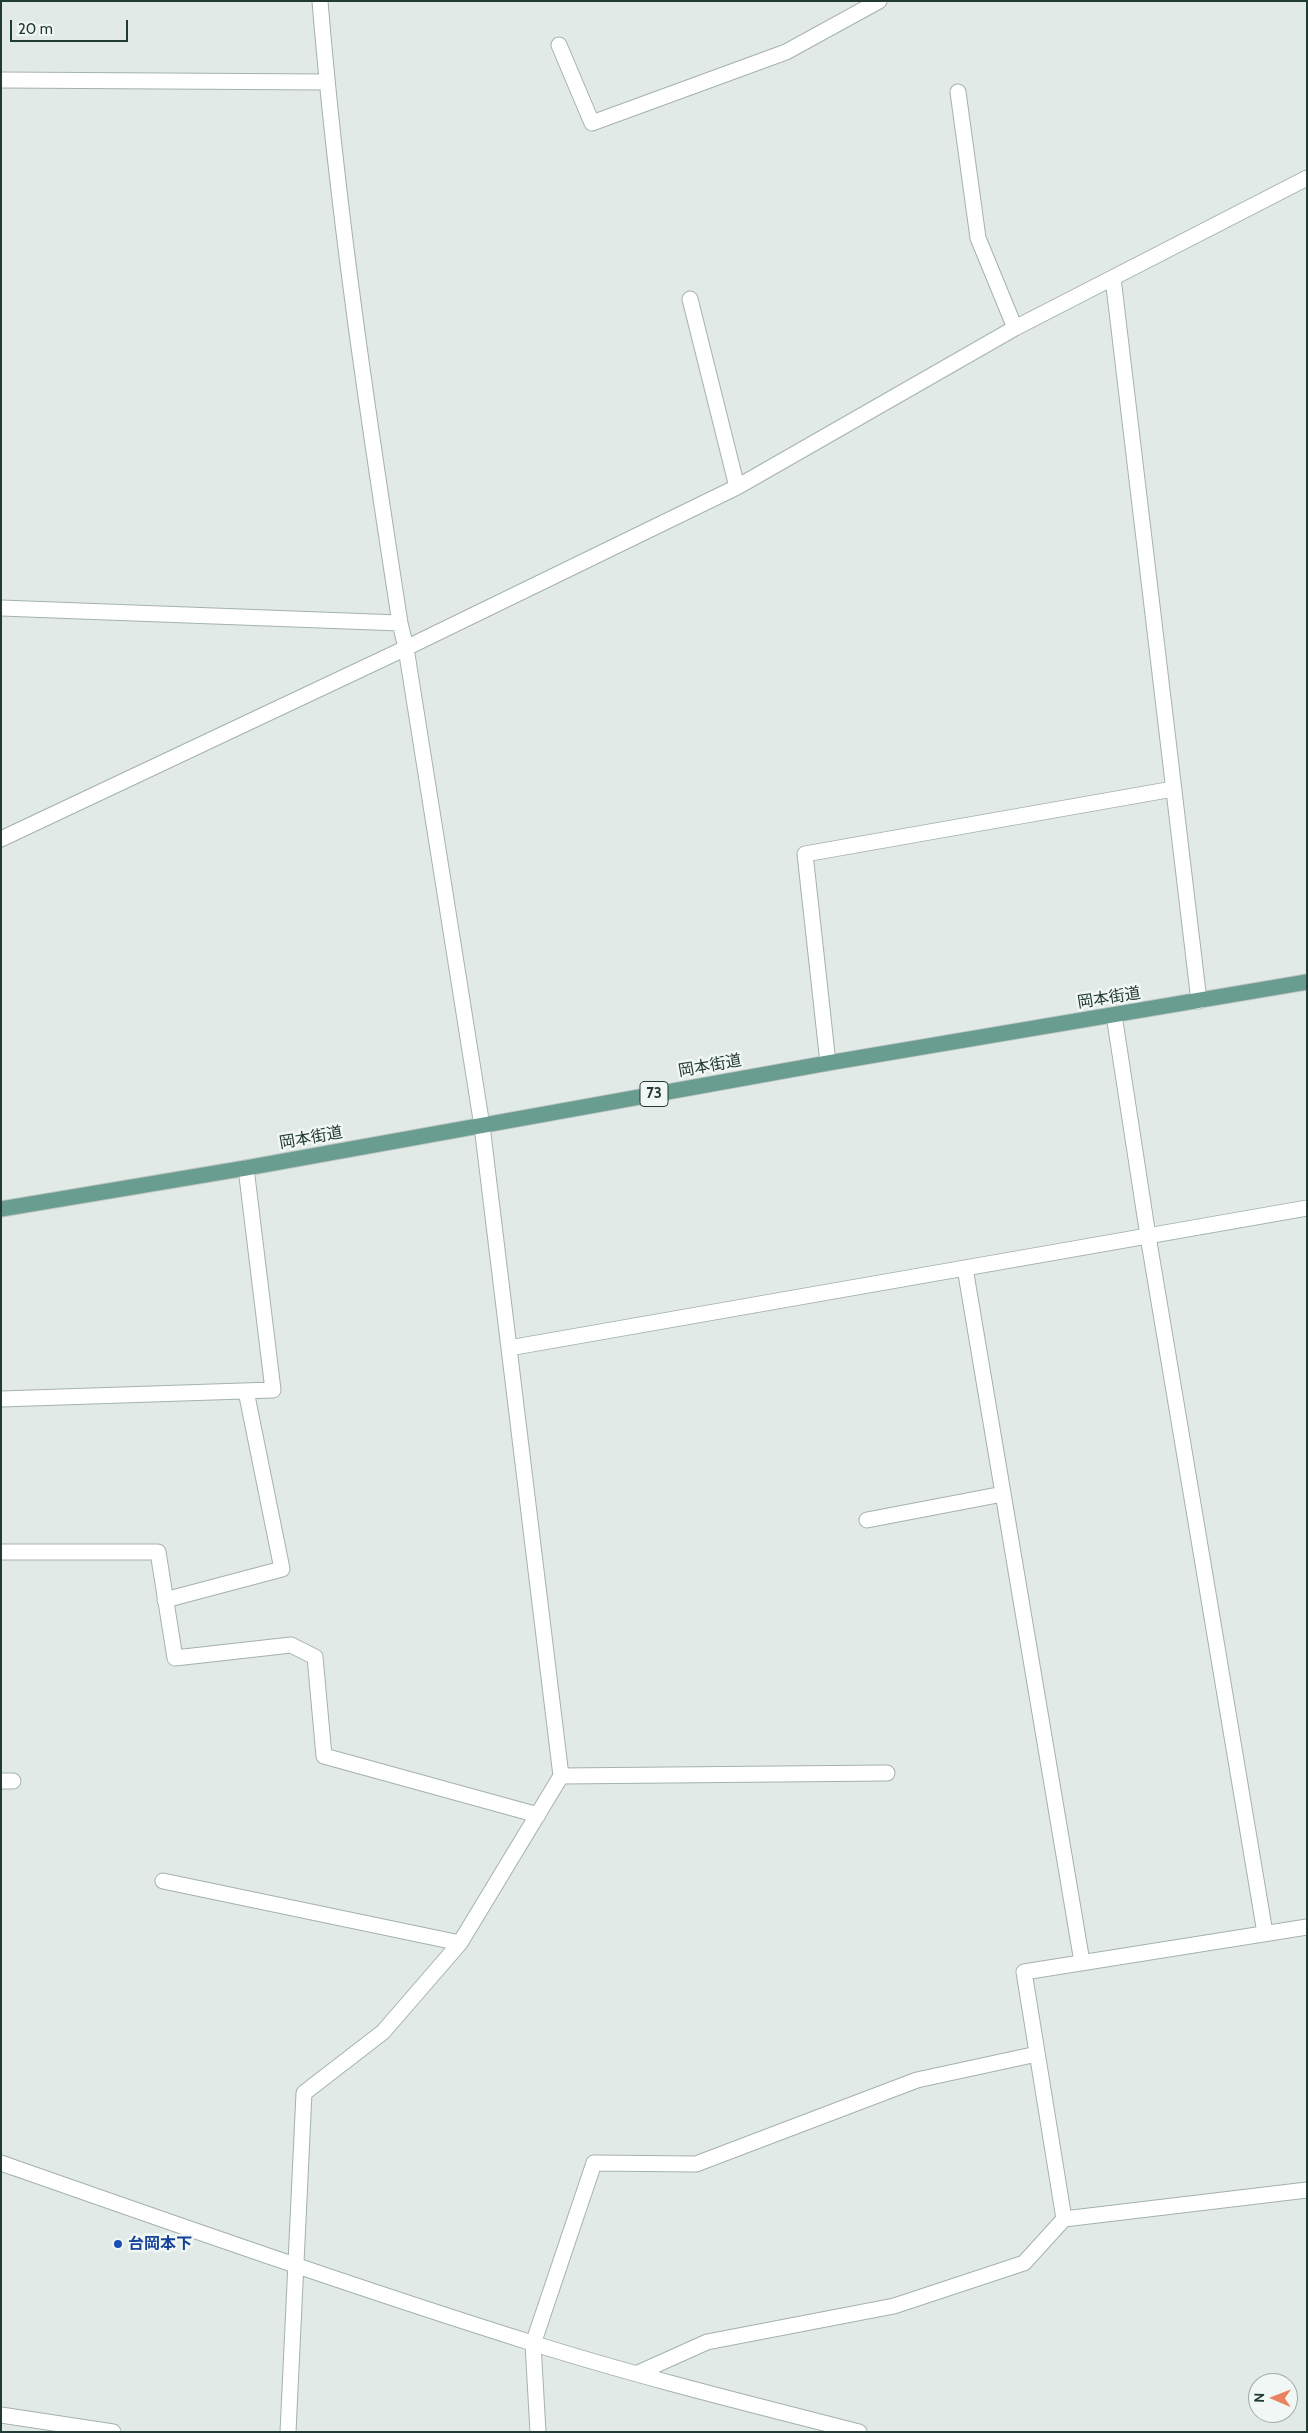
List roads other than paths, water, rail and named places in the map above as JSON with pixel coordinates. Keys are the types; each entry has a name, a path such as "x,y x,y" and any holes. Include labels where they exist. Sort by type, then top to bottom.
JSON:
{"main road":[{"name":"岡本街道","path":"1,1209 246,1168 828,1062 1307,982"}],"street":[{"path":"288,2432 304,2093 383,2032 460,1943 561,1776 482,1126 406,648 400,623 359,356 326,82 320,1"},
{"path":"558,45 592,123 786,52 880,1"},
{"path":"1,80 326,82"},
{"path":"958,92 978,238 1015,328"},
{"path":"1,839 406,648 738,487 1015,328 1307,178"},
{"path":"1113,278 1199,1001"},
{"path":"690,299 738,487"},
{"path":"1,608 400,623"},
{"path":"828,1062 805,854 1173,788"},
{"path":"1114,1015 1148,1236 1265,1933"},
{"path":"1,1399 273,1390 246,1168"},
{"path":"509,1348 1307,1208"},
{"path":"965,1268 1082,1962"},
{"path":"165,1600 282,1569 246,1391"},
{"path":"867,1520 1004,1494"},
{"path":"1,1552 158,1552 175,1658 291,1645 314,1657 324,1756 538,1814"},
{"path":"561,1776 887,1774"},
{"path":"163,1881 460,1943"},
{"path":"1064,2219 1024,1972 1307,1927"},
{"path":"538,2432 533,2344 594,2163 696,2164 917,2080 1037,2054"},
{"path":"1,2163 297,2266 533,2344 859,2432"},
{"path":"638,2373 707,2342 894,2306 1024,2264 1064,2219 1307,2190"},
{"path":"1,2415 114,2432"}],"place":[{"name":"台岡本下","path":"118,2244"}]}
